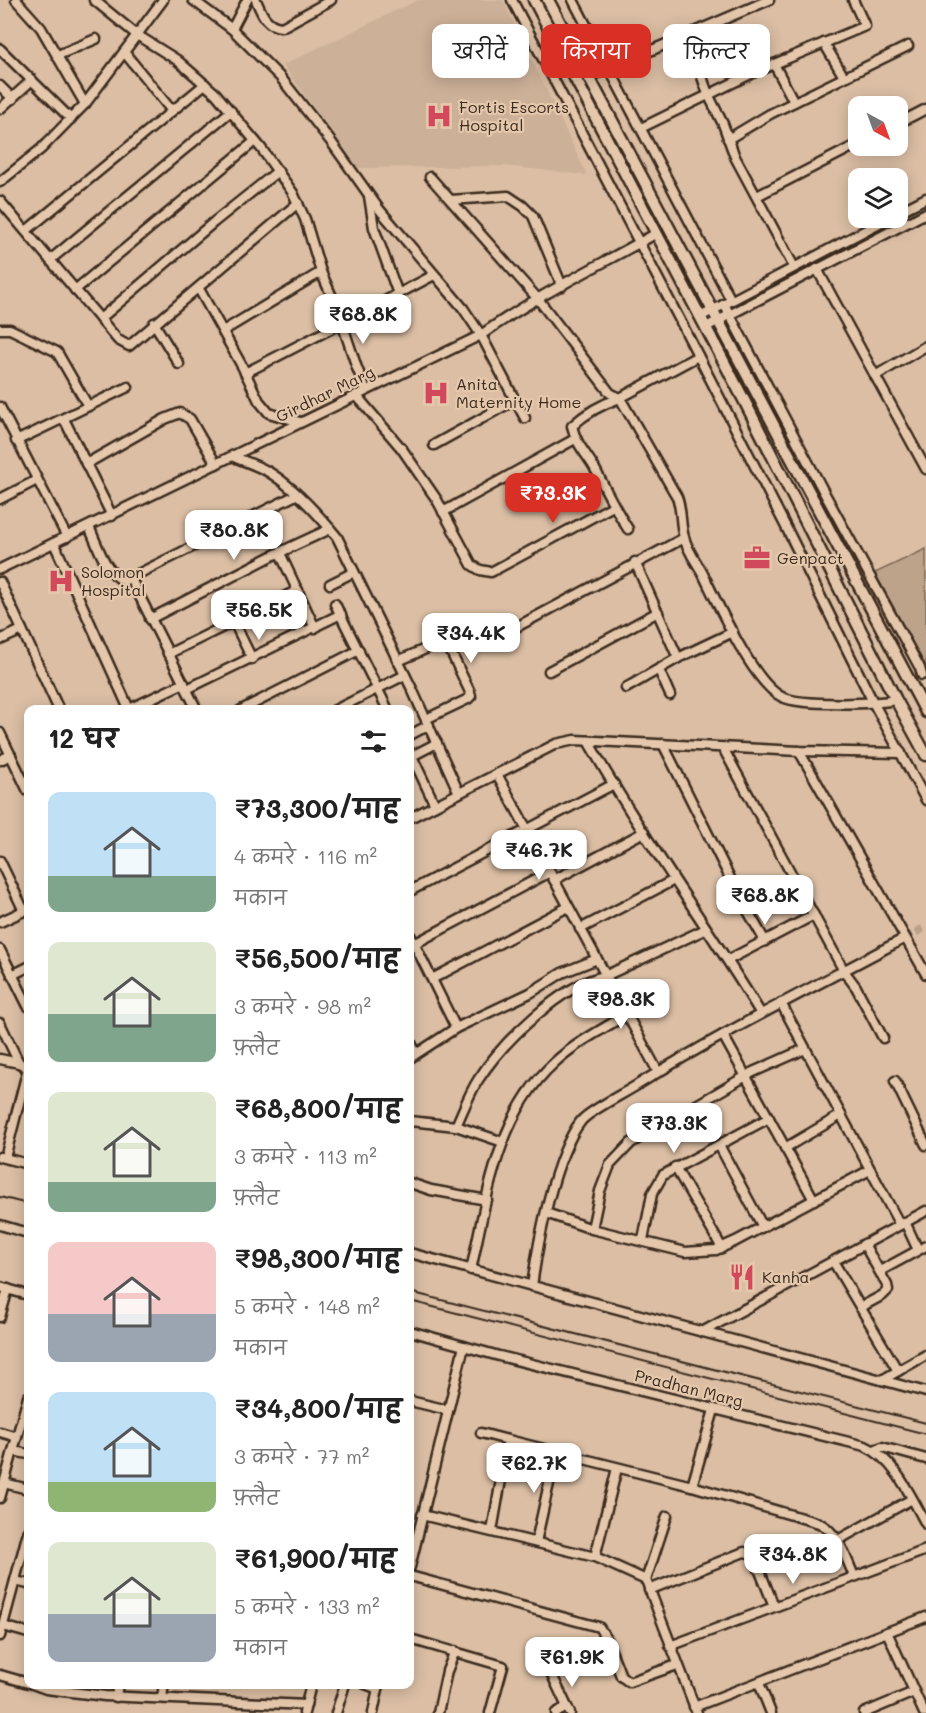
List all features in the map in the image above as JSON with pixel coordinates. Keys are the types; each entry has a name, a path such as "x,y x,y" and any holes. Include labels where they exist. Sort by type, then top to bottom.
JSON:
{"main road":[{"path":"534,0 926,755"},
{"path":"548,0 561,24"},
{"path":"590,78 925,708"}],"street":[{"path":"16,0 41,28 85,104"},
{"path":"94,0 137,35 177,60 205,84 231,111 293,192 305,219 321,272 366,390"},
{"path":"0,182 41,149 85,104 163,0"},
{"path":"193,0 232,29 281,78 369,195 463,308 481,335 525,418"},
{"path":"232,29 247,0"},
{"path":"256,0 262,16 274,26 282,27 331,0"},
{"path":"512,0 788,531 874,704 926,800"},
{"path":"573,0 586,24"},
{"path":"711,24 769,0"},
{"path":"641,128 708,94 865,26 853,0"},
{"path":"58,55 96,39"},
{"path":"824,43 844,77"},
{"path":"728,139 770,114 908,46"},
{"path":"0,49 71,119"},
{"path":"124,52 172,111"},
{"path":"774,64 794,102"},
{"path":"614,78 728,302 729,314 924,675 910,682"},
{"path":"702,78 735,157 794,267"},
{"path":"0,109 32,80"},
{"path":"26,231 205,84"},
{"path":"0,87 13,99"},
{"path":"908,118 926,109"},
{"path":"50,260 231,111"},
{"path":"75,290 255,141"},
{"path":"757,196 848,149"},
{"path":"100,319 278,171"},
{"path":"430,177 538,299 610,393 620,398 677,497 681,509 684,538 733,632 772,690 782,697 796,701 874,704 896,700"},
{"path":"369,195 374,228 398,294"},
{"path":"451,200 508,196 523,206 533,216 562,286"},
{"path":"908,207 926,198"},
{"path":"0,201 118,340 129,346 298,203"},
{"path":"716,315 729,314 926,213"},
{"path":"703,322 716,315 728,302 870,228"},
{"name":"Girdhar Marg","path":"0,569 481,335 538,299 657,233"},
{"path":"817,269 926,469"},
{"path":"223,331 321,272"},
{"path":"376,306 434,275"},
{"path":"199,289 259,400 269,413 296,424"},
{"path":"154,323 179,364"},
{"path":"245,373 342,323"},
{"path":"0,329 10,330 57,352 88,406"},
{"path":"875,376 926,346"},
{"path":"628,529 613,506 593,465 575,439 572,426 581,417 604,403 620,398 698,356"},
{"path":"16,441 128,387"},
{"path":"356,395 402,450 437,500 472,565 480,570 491,572 613,506"},
{"path":"434,445 515,400"},
{"path":"0,407 67,537"},
{"path":"86,464 165,418 180,413 190,419 216,464"},
{"path":"63,419 112,516"},
{"path":"443,512 575,439"},
{"path":"232,456 267,471 320,516 337,537 428,722 459,793"},
{"path":"0,499 37,480"},
{"path":"89,527 109,570 124,581 296,495"},
{"path":"150,619 330,529"},
{"path":"507,632 684,538"},
{"path":"54,543 126,705"},
{"path":"280,553 315,628"},
{"path":"635,562 678,658"},
{"path":"330,584 354,572"},
{"path":"130,577 195,705"},
{"path":"0,582 57,705"},
{"path":"168,654 298,590"},
{"path":"335,604 386,705"},
{"path":"549,671 658,612"},
{"path":"138,705 252,659 341,614"},
{"path":"234,622 252,659"},
{"path":"0,640 22,630"},
{"path":"626,688 678,658 733,632"},
{"path":"398,662 439,643 444,643 471,696 414,732"},
{"path":"251,705 359,650"},
{"path":"659,670 670,695"},
{"path":"345,705 405,675"},
{"path":"0,733 24,783"},
{"path":"414,816 556,744 575,740 800,752 901,753"},
{"path":"588,741 761,1014"},
{"path":"414,756 437,743"},
{"path":"663,744 737,892 765,941"},
{"path":"723,748 844,971 856,987 884,1038"},
{"path":"800,752 926,974"},
{"path":"0,760 11,755"},
{"path":"414,764 435,805"},
{"path":"497,774 658,1071"},
{"path":"414,889 614,784"},
{"path":"456,1028 414,944 644,832"},
{"path":"0,861 24,906"},
{"path":"580,928 674,880"},
{"path":"432,979 568,907"},
{"path":"0,922 24,911"},
{"path":"728,960 814,915"},
{"path":"456,1126 477,1082 497,1055 524,1026 549,1005 594,978 606,976 706,929"},
{"path":"532,1286 546,1213 562,1159 583,1119 658,1071 906,938"},
{"path":"0,950 24,998"},
{"path":"414,1055 456,1028 530,993 562,973 597,959"},
{"path":"12,975 24,969"},
{"path":"781,1003 870,1170 902,1224 922,1248 880,1271"},
{"path":"471,1270 503,1143 528,1091 554,1063 575,1046 627,1014"},
{"path":"0,1023 19,1063"},
{"path":"723,1035 814,1200"},
{"path":"592,1229 600,1191 610,1166 631,1143 746,1076 805,1048"},
{"path":"0,1059 24,1066"},
{"path":"895,1081 923,1133 926,1145"},
{"path":"24,1082 3,1157 24,1163"},
{"path":"785,1148 841,1115"},
{"path":"643,1240 652,1194 663,1175 769,1119"},
{"path":"414,1121 456,1126 503,1143"},
{"path":"719,1145 763,1227"},
{"path":"675,1167 722,1248"},
{"path":"546,1213 592,1229 685,1252 710,1251 722,1248 870,1170"},
{"path":"414,1184 431,1190 487,1200"},
{"path":"702,1332 926,1211"},
{"path":"0,1226 24,1232"},
{"path":"861,1307 888,1290 864,1244"},
{"path":"414,1254 926,1392"},
{"path":"833,1261 898,1371"},
{"path":"0,1317 4,1288 24,1294"},
{"name":"Pradhan Marg","path":"414,1332 874,1450 882,1447 926,1459"},
{"path":"414,1543 423,1515 464,1346"},
{"path":"882,1380 926,1355"},
{"path":"414,1402 448,1410"},
{"path":"692,1486 714,1410"},
{"path":"0,1498 24,1412"},
{"path":"0,1432 17,1437"},
{"path":"481,1433 692,1486 810,1519 829,1528 838,1540 854,1576"},
{"path":"492,1532 508,1440"},
{"path":"874,1450 889,1464 926,1524"},
{"path":"13,1451 24,1453"},
{"path":"536,1542 556,1452"},
{"path":"596,1557 616,1468"},
{"path":"4,1483 24,1488"},
{"path":"838,1540 912,1499"},
{"path":"423,1515 596,1557 646,1580"},
{"path":"667,1516 646,1580 695,1710 926,1617"},
{"path":"0,1636 24,1547"},
{"path":"670,1646 926,1550"},
{"path":"649,1590 744,1552 753,1554 774,1606"},
{"path":"414,1577 599,1627 621,1676 628,1682 677,1665"},
{"path":"15,1581 24,1583"},
{"path":"3,1626 24,1632"},
{"path":"887,1632 924,1713"},
{"path":"414,1640 503,1666 490,1713"},
{"path":"438,1713 447,1671 455,1651"},
{"path":"550,1673 568,1710 556,1713"},
{"path":"0,1675 24,1682"},
{"path":"759,1683 771,1713"},
{"path":"46,1689 116,1697 162,1698 305,1709 310,1689"},
{"path":"116,1697 117,1689"},
{"path":"162,1698 163,1689"},
{"path":"336,1713 343,1689"},
{"path":"373,1713 379,1689"},
{"path":"864,1713 914,1692"}],"shaded area":[{"name":"Fortis Escorts Hospital","path":"418,0 503,0 515,24 432,24 432,78 529,78 529,54 587,175 504,166 357,168 283,65"},
{"path":"926,549 926,667 875,573"}],"tunnel":[{"path":"905,938 926,927"}],"railway":[{"path":"0,1197 24,1203"},
{"path":"414,1293 926,1423"},
{"path":"414,1302 926,1434"}],"place":[{"name":"Fortis Escorts Hospital","path":"439,116"},
{"name":"Anita Maternity Home","path":"436,393"},
{"name":"Genpact","path":"757,558"},
{"name":"Solomon Hospital","path":"61,581"},
{"name":"Kanha","path":"742,1277"}]}
